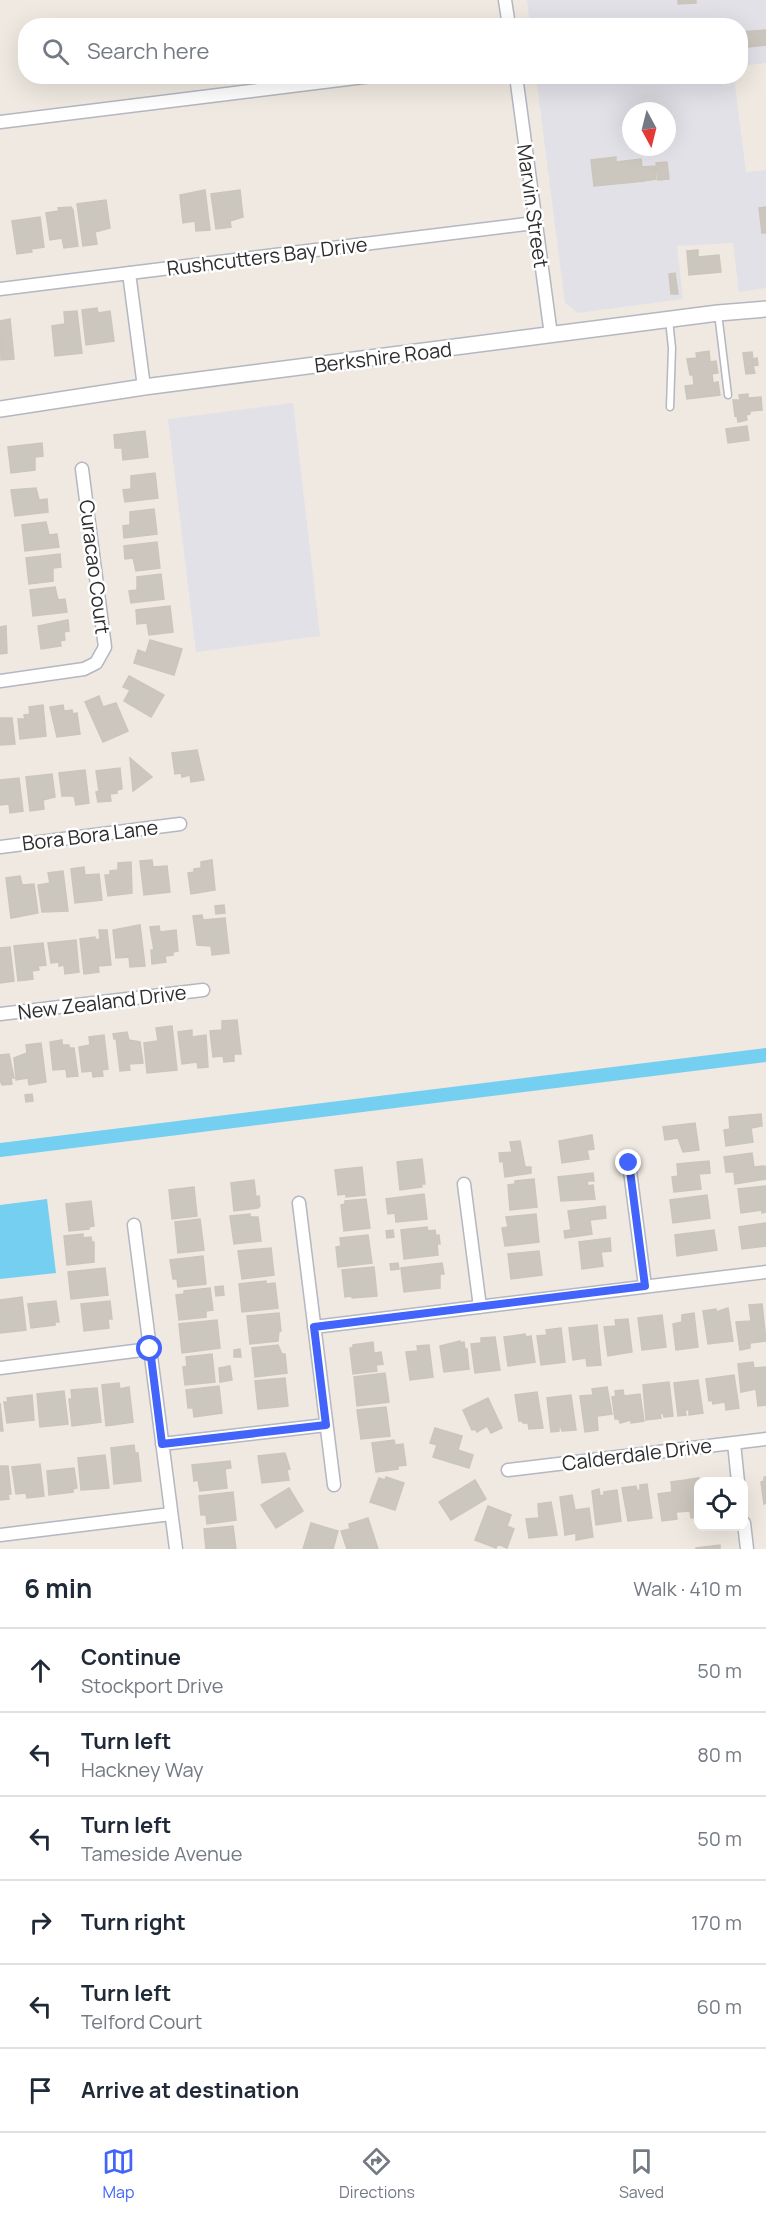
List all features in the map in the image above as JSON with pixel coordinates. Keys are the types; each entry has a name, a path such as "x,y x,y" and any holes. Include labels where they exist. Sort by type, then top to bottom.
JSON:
{"street":[{"path":"505,0 508,18"},
{"path":"0,122 307,84"},
{"name":"Marvin Street","path":"517,84 550,335"},
{"name":"Rushcutters Bay Drive","path":"0,289 534,223"},
{"path":"129,273 144,387"},
{"name":"Berkshire Road","path":"0,409 144,387 669,319 766,309"},
{"name":"Curacao Court","path":"0,681 84,669 96,663 105,647 82,469"},
{"name":"Bora Bora Lane","path":"0,847 180,824"},
{"name":"New Zealand Drive","path":"0,1014 203,990"},
{"path":"629,1163 645,1286"},
{"path":"464,1184 480,1306"},
{"path":"299,1203 334,1485"},
{"path":"134,1225 176,1549"},
{"path":"314,1327 766,1272"},
{"path":"0,1368 150,1349"},
{"path":"162,1444 326,1425"},
{"name":"Calderdale Drive","path":"508,1470 766,1439"},
{"path":"734,1443 737,1477"},
{"path":"0,1535 171,1514"},
{"path":"745,1531 747,1549"}],"lane":[{"path":"718,313 729,395"},
{"path":"669,319 672,348 670,407"}],"shaded area":[{"path":"527,0 766,0 766,63 748,65 748,18 529,18"},
{"path":"537,84 735,84 746,172 766,170 766,288 739,292 733,243 677,246 683,299 578,313 565,303"},
{"path":"293,403 320,636 196,652 168,419"}],"water":[{"path":"47,1199 56,1273 0,1279 0,1205"}],"building":[{"path":"678,0 696,0 696,3 678,4"},
{"path":"766,30 766,45 748,47 748,31"},
{"path":"616,157 616,162 641,159 644,181 594,186 591,160"},
{"path":"667,162 669,179 658,180 656,163"},
{"path":"655,166 656,179 644,181 642,167"},
{"path":"205,190 210,230 196,231 195,221 183,223 180,195"},
{"path":"240,190 243,217 230,221 231,227 216,229 211,194"},
{"path":"106,200 110,228 95,232 97,244 83,246 77,204"},
{"path":"71,207 78,246 64,248 62,238 50,240 46,213 59,211 58,208"},
{"path":"766,207 766,233 762,233 759,208"},
{"path":"40,217 44,247 31,249 32,252 17,254 12,221"},
{"path":"698,250 698,257 719,255 721,272 689,275 687,251"},
{"path":"675,273 678,294 671,294 669,274"},
{"path":"97,308 98,313 110,311 114,341 86,345 82,310"},
{"path":"77,311 82,353 55,356 52,326 65,324 64,312"},
{"path":"10,319 14,359 1,360 0,321"},
{"path":"709,351 710,362 716,361 718,373 712,374 713,383 718,382 720,395 687,399 685,386 694,385 687,359 697,358 696,353"},
{"path":"752,352 753,359 757,358 758,365 753,366 755,373 746,374 743,353"},
{"path":"748,394 748,398 761,397 762,410 750,411 750,414 746,415 747,420 738,422 733,400 740,400 739,395"},
{"path":"747,426 749,440 728,443 726,429"},
{"path":"145,431 148,457 123,460 122,448 115,448 114,435"},
{"path":"42,443 43,456 35,457 35,470 11,473 8,447"},
{"path":"155,473 158,498 125,502 123,490 131,489 131,476"},
{"path":"36,488 39,500 47,499 48,512 15,516 11,490"},
{"path":"154,509 157,534 124,538 123,526 130,525 130,512"},
{"path":"46,522 49,535 57,534 59,547 25,551 22,525"},
{"path":"157,542 160,568 136,571 133,558 125,559 124,546"},
{"path":"60,554 61,567 53,568 53,581 29,584 26,558"},
{"path":"161,574 164,599 131,603 129,591 137,590 137,577"},
{"path":"55,587 58,600 65,599 67,612 33,616 30,590"},
{"path":"170,606 173,632 149,635 147,623 137,624 136,610"},
{"path":"68,620 69,631 64,632 65,640 60,641 61,646 41,649 38,626"},
{"path":"6,626 7,653 0,654 0,627"},
{"path":"150,640 182,649 174,675 134,663 138,650 146,653"},
{"path":"129,676 164,695 151,717 124,701 130,690 123,687"},
{"path":"99,696 103,707 116,703 128,731 103,742 85,702"},
{"path":"43,705 46,736 20,739 18,719 25,719 24,715 30,714 29,707"},
{"path":"63,705 64,711 72,710 73,714 77,713 80,734 57,737 50,707"},
{"path":"0,718 12,718 15,744 0,745"},
{"path":"197,750 204,780 191,782 190,775 182,777 181,773 175,774 172,753"},
{"path":"130,758 152,777 133,791"},
{"path":"120,768 122,789 110,794 111,801 98,802 96,771"},
{"path":"85,770 89,803 76,805 74,796 62,796 59,773"},
{"path":"52,774 55,797 43,800 44,809 30,811 26,777"},
{"path":"19,778 23,811 10,813 9,804 0,805 0,780"},
{"path":"152,860 153,867 167,866 170,892 144,895 140,861"},
{"path":"212,860 215,890 191,894 188,873 201,868 201,862"},
{"path":"131,862 132,893 108,896 105,875 110,875 110,871 118,870 118,863"},
{"path":"84,867 85,875 99,874 102,900 75,903 71,869"},
{"path":"63,871 68,911 42,912 38,885 50,883 48,873"},
{"path":"20,876 22,885 34,884 38,913 11,918 6,878"},
{"path":"224,905 225,913 216,914 215,906"},
{"path":"202,915 203,920 225,918 229,953 212,955 211,946 197,945 193,916"},
{"path":"140,925 145,966 130,967 129,957 116,958 113,930"},
{"path":"159,926 160,932 176,930 178,951 173,952 173,955 165,956 166,962 152,964 151,950 154,950 150,927"},
{"path":"99,930 107,930 111,965 98,966 99,972 84,974 80,939 95,937 95,940 100,939"},
{"path":"76,940 79,972 65,974 64,965 59,966 59,962 51,963 48,943"},
{"path":"43,943 46,965 38,966 39,970 32,971 33,979 18,981 14,946"},
{"path":"10,947 14,981 0,983 0,948"},
{"path":"237,1020 241,1054 234,1054 234,1061 224,1062 223,1056 213,1057 210,1031 222,1030 222,1021"},
{"path":"172,1026 177,1070 147,1073 144,1043 158,1041 156,1028"},
{"path":"192,1030 192,1037 206,1035 208,1067 198,1068 197,1062 182,1064 178,1032"},
{"path":"127,1032 129,1040 140,1042 143,1063 129,1064 130,1070 120,1071 116,1038 114,1039 113,1034"},
{"path":"104,1035 108,1069 102,1070 103,1076 93,1077 92,1071 82,1072 79,1047 90,1045 89,1037"},
{"path":"62,1040 62,1045 74,1048 78,1076 67,1077 66,1069 53,1070 50,1042"},
{"path":"41,1043 46,1082 29,1085 28,1078 16,1080 14,1058 27,1053 26,1045"},
{"path":"9,1054 14,1078 11,1078 12,1084 2,1085 0,1055"},
{"path":"32,1094 33,1101 26,1102 25,1095"},
{"path":"761,1114 762,1126 751,1128 753,1142 726,1146 724,1130 730,1129 729,1117"},
{"path":"695,1123 699,1150 683,1152 678,1138 665,1140 663,1127"},
{"path":"592,1135 594,1149 587,1150 589,1159 562,1163 559,1141"},
{"path":"520,1141 525,1167 531,1167 531,1173 505,1177 503,1161 500,1162 499,1153 512,1152 510,1142"},
{"path":"752,1153 754,1167 765,1166 766,1179 735,1184 734,1172 726,1172 724,1157"},
{"path":"422,1159 425,1184 421,1184 422,1187 400,1190 397,1162"},
{"path":"709,1161 710,1173 699,1174 701,1189 674,1192 672,1177 678,1176 677,1164"},
{"path":"362,1167 365,1195 346,1197 346,1194 338,1195 335,1170"},
{"path":"593,1173 594,1181 587,1181 588,1186 593,1185 595,1199 561,1201 558,1177"},
{"path":"534,1179 537,1207 510,1210 508,1185 515,1184 515,1181"},
{"path":"254,1180 256,1197 259,1196 260,1206 234,1211 231,1183"},
{"path":"766,1186 766,1212 762,1213 762,1210 741,1213 738,1189"},
{"path":"194,1187 197,1216 172,1219 169,1190"},
{"path":"424,1194 427,1219 396,1222 395,1213 388,1214 386,1199"},
{"path":"707,1195 710,1218 673,1223 670,1200"},
{"path":"366,1199 370,1228 344,1231 341,1205 345,1204 345,1201"},
{"path":"91,1201 94,1226 89,1229 69,1231 66,1204"},
{"path":"605,1206 606,1218 590,1220 592,1234 565,1238 564,1231 571,1230 568,1211"},
{"path":"250,1214 250,1217 258,1217 261,1241 234,1244 230,1216"},
{"path":"536,1214 539,1242 505,1246 502,1228 508,1227 506,1217"},
{"path":"200,1219 204,1250 178,1253 175,1222"},
{"path":"766,1223 766,1246 742,1249 739,1227"},
{"path":"427,1227 428,1231 435,1230 436,1236 439,1235 438,1255 404,1259 401,1230"},
{"path":"393,1230 394,1237 387,1238 386,1231"},
{"path":"714,1230 717,1250 677,1256 675,1235"},
{"path":"83,1234 83,1238 91,1237 92,1243 94,1242 94,1262 67,1265 64,1236"},
{"path":"368,1235 372,1263 338,1267 336,1247 341,1246 340,1238"},
{"path":"610,1238 611,1251 601,1252 603,1266 582,1269 579,1242"},
{"path":"271,1248 274,1275 242,1279 238,1251"},
{"path":"539,1251 542,1275 511,1279 508,1254"},
{"path":"203,1256 206,1284 178,1287 177,1279 173,1279 170,1260"},
{"path":"398,1263 399,1269 391,1270 390,1264"},
{"path":"442,1263 444,1274 440,1274 440,1288 404,1292 401,1268"},
{"path":"374,1267 377,1296 345,1297 342,1270"},
{"path":"105,1268 108,1295 71,1299 68,1272"},
{"path":"266,1281 266,1284 275,1283 278,1308 242,1312 239,1284"},
{"path":"223,1286 224,1295 216,1296 215,1287"},
{"path":"210,1288 213,1310 206,1311 206,1317 179,1320 176,1295 184,1294 184,1291"},
{"path":"22,1297 26,1330 0,1333 0,1300"},
{"path":"56,1301 59,1322 55,1322 55,1325 31,1328 28,1304"},
{"path":"110,1301 112,1319 108,1319 109,1328 84,1331 81,1304"},
{"path":"762,1304 766,1341 750,1343 750,1348 740,1350 736,1322 751,1321 749,1305"},
{"path":"728,1308 733,1341 708,1344 703,1311 716,1309 716,1312"},
{"path":"279,1313 281,1331 279,1331 278,1341 250,1344 247,1316"},
{"path":"694,1313 698,1347 676,1350 673,1324 682,1322 682,1315"},
{"path":"662,1315 666,1347 642,1350 638,1318"},
{"path":"628,1319 632,1352 608,1356 604,1327 616,1326 615,1320"},
{"path":"217,1320 220,1348 182,1353 179,1324"},
{"path":"597,1325 601,1365 587,1366 586,1358 573,1360 569,1328"},
{"path":"561,1328 565,1362 541,1365 537,1336 547,1335 546,1330"},
{"path":"525,1334 526,1337 531,1336 535,1362 508,1366 504,1337"},
{"path":"495,1337 500,1370 475,1373 471,1344 481,1343 481,1338"},
{"path":"460,1341 460,1343 464,1342 465,1349 467,1349 469,1369 444,1372 440,1346"},
{"path":"373,1342 374,1353 381,1352 383,1364 376,1365 377,1371 353,1374 350,1348 353,1348 353,1345"},
{"path":"278,1345 282,1354 285,1354 287,1373 255,1377 252,1348"},
{"path":"429,1345 433,1377 410,1380 406,1352 418,1351 417,1346"},
{"path":"240,1349 241,1357 234,1357 234,1350"},
{"path":"212,1354 215,1382 185,1385 183,1367 187,1366 186,1357"},
{"path":"753,1362 754,1368 766,1367 766,1405 758,1406 756,1389 741,1392 738,1364"},
{"path":"230,1366 232,1380 220,1382 219,1368"},
{"path":"385,1373 389,1402 357,1406 354,1377"},
{"path":"734,1375 739,1408 726,1410 725,1402 713,1404 712,1400 709,1401 706,1379"},
{"path":"285,1378 288,1406 258,1409 255,1381"},
{"path":"698,1380 703,1413 689,1415 689,1410 685,1410 686,1415 678,1416 674,1383"},
{"path":"669,1382 673,1416 664,1417 663,1413 660,1414 661,1418 646,1420 643,1385"},
{"path":"119,1383 120,1389 129,1387 133,1422 106,1426 102,1385"},
{"path":"219,1386 222,1413 194,1417 193,1408 188,1408 186,1390"},
{"path":"607,1387 612,1414 597,1416 598,1430 585,1432 580,1396 593,1395 592,1389"},
{"path":"97,1388 101,1422 72,1426 69,1399 72,1399 71,1390"},
{"path":"623,1390 624,1396 640,1394 644,1421 631,1423 631,1420 620,1423 619,1419 615,1419 612,1397 616,1396 615,1391"},
{"path":"64,1391 68,1424 40,1427 37,1394"},
{"path":"537,1392 543,1428 529,1429 528,1423 519,1421 515,1395"},
{"path":"32,1395 34,1420 7,1423 4,1402 8,1402 7,1398"},
{"path":"571,1395 576,1430 562,1431 559,1427 559,1431 551,1432 547,1398"},
{"path":"488,1398 502,1428 491,1433 487,1426 477,1432 475,1429 472,1430 463,1410"},
{"path":"0,1403 3,1431 0,1431"},
{"path":"386,1407 390,1436 361,1439 357,1410"},
{"path":"435,1428 462,1436 458,1450 473,1455 469,1468 433,1457 437,1445 430,1443"},
{"path":"394,1440 395,1445 403,1444 406,1465 398,1466 398,1469 376,1472 372,1443"},
{"path":"134,1445 135,1453 138,1453 141,1481 114,1484 111,1448"},
{"path":"285,1453 290,1469 287,1470 289,1480 262,1483 258,1456"},
{"path":"105,1455 109,1488 81,1490 78,1458"},
{"path":"230,1461 231,1468 225,1469 227,1488 200,1491 198,1480 194,1481 192,1465"},
{"path":"40,1464 44,1496 27,1498 26,1493 16,1494 12,1467"},
{"path":"0,1466 8,1466 11,1494 8,1494 9,1499 0,1500"},
{"path":"74,1468 77,1488 73,1489 73,1492 49,1495 47,1471"},
{"path":"386,1477 404,1483 395,1510 370,1502 379,1478 385,1480"},
{"path":"766,1477 766,1503 764,1504 761,1482 764,1481"},
{"path":"694,1479 694,1518 691,1518 686,1480"},
{"path":"475,1480 486,1499 451,1520 439,1502"},
{"path":"685,1480 689,1511 676,1512 677,1519 662,1521 658,1494 672,1492 671,1482"},
{"path":"647,1484 652,1518 628,1521 622,1488 636,1486 637,1491 640,1490 640,1485"},
{"path":"289,1488 303,1511 276,1528 261,1505"},
{"path":"599,1489 600,1496 604,1495 604,1492 617,1490 621,1521 596,1525 592,1491"},
{"path":"233,1492 236,1520 207,1524 206,1515 201,1515 199,1496"},
{"path":"572,1495 575,1510 589,1508 593,1537 576,1540 576,1533 565,1535 560,1497"},
{"path":"551,1502 557,1535 529,1538 526,1519 539,1518 538,1504"},
{"path":"488,1506 511,1515 507,1526 514,1529 507,1548 498,1544 496,1548 475,1540"},
{"path":"368,1518 378,1549 347,1549 341,1531 350,1529 349,1524"},
{"path":"311,1523 338,1531 333,1549 303,1549"},
{"path":"233,1526 236,1549 206,1549 204,1529"},
{"path":"720,1545 720,1549 696,1549 696,1548"}],"waterway":[{"path":"0,1150 766,1055"}],"route":[{"path":"150,1349 162,1444 326,1425 314,1327 645,1286 629,1163"}]}
